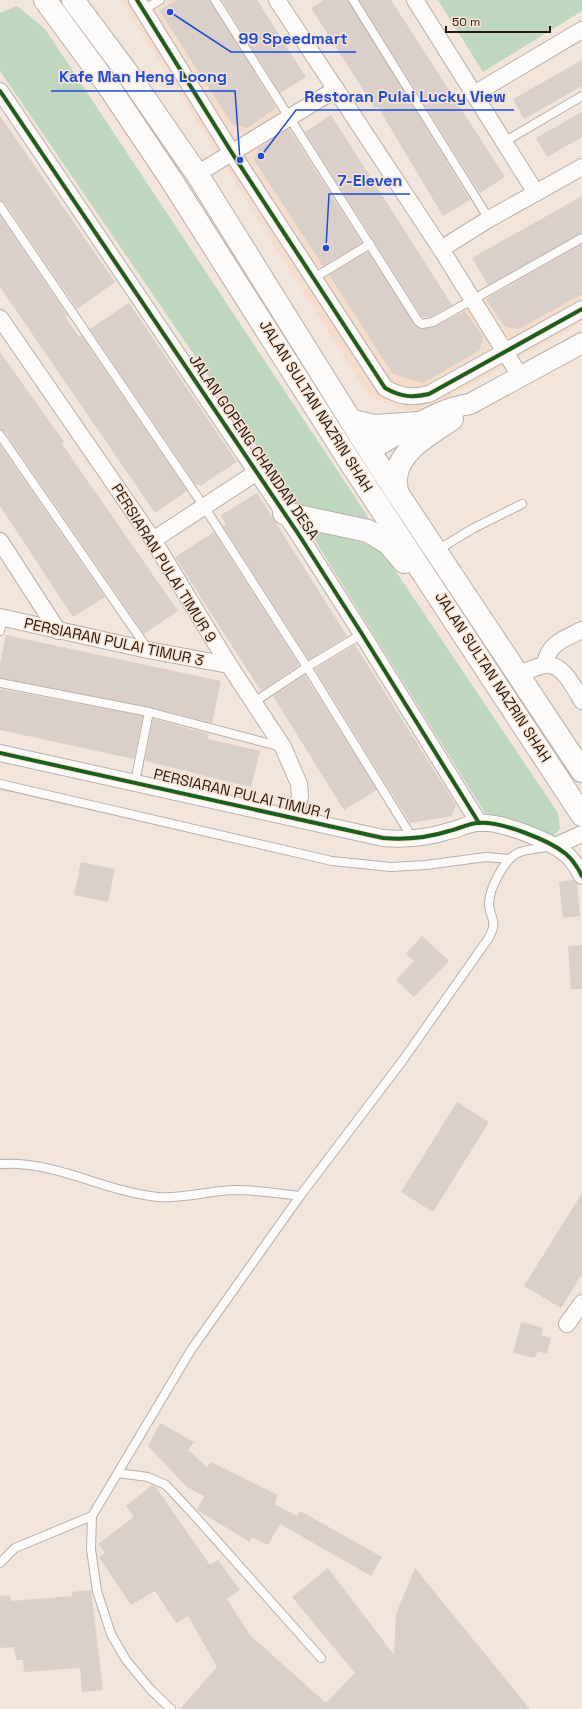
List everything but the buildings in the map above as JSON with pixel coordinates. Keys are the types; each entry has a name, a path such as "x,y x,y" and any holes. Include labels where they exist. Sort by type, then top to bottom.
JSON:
{"highway":[{"name":"JALAN SULTAN NAZRIN SHAH","path":"45,0 113,93 253,306 352,465 582,815"},
{"name":"JALAN SULTAN NAZRIN SHAH","path":"73,0 126,72 197,174 352,421 370,457 397,493 519,674 576,762 573,767 582,782"},
{"path":"253,306 284,342 350,441 370,457 375,481 421,552 436,591"},
{"path":"397,493 396,478 400,461 410,450 452,420"},
{"path":"352,421 375,426 418,423"},
{"path":"284,513 354,527 378,536 388,543 423,582 436,591"}],"street":[{"path":"278,0 441,249 520,376"},
{"path":"415,0 536,193"},
{"path":"140,5 232,152 385,388 397,395 414,398 429,394 582,309"},
{"path":"474,94 582,30"},
{"path":"197,174 336,89"},
{"name":"JALAN GOPENG CHANDAN DESA","path":"0,92 5,106 284,513 362,634 479,823"},
{"path":"441,249 489,219 582,167"},
{"name":"PERSIARAN PULAI TIMUR 9","path":"0,318 153,540 229,665 284,747 299,784 300,796 295,818"},
{"path":"370,457 418,423 458,405 470,404 582,343"},
{"path":"370,457 452,420 463,414 470,404"},
{"path":"153,540 205,508 257,472"},
{"path":"0,541 58,631"},
{"name":"PERSIARAN PULAI TIMUR 3","path":"1,622 58,631 229,665"},
{"path":"545,665 546,654 550,648 582,630"},
{"path":"519,674 545,665 554,665 562,671 582,700"},
{"name":"PERSIARAN PULAI TIMUR 1","path":"0,753 383,838 413,840 479,823"},
{"path":"479,823 504,826 529,834 555,846 568,855 577,866 582,876"},
{"path":"555,846 582,834"},
{"path":"567,1324 582,1303"}],"lane":[{"path":"140,5 160,0"},
{"path":"215,0 418,321 422,324 433,322 582,238"},
{"path":"353,0 489,219"},
{"path":"504,142 582,96"},
{"path":"0,206 205,508 307,667 413,840"},
{"path":"314,278 370,244"},
{"path":"0,435 148,650"},
{"path":"436,551 472,529 522,504"},
{"path":"254,702 307,667 362,634"},
{"path":"0,683 149,712 284,747"},
{"path":"135,782 149,712"},
{"path":"0,784 332,861 391,867 426,865 486,857 509,858"},
{"path":"170,1709 151,1690 126,1660 111,1634 97,1590 91,1549 92,1516 191,1350 300,1196 403,1060 491,934 493,930 493,917 489,904 492,892 509,858 519,852 555,846"},
{"path":"0,1164 35,1166 135,1193 159,1197 233,1190 259,1191 300,1196"},
{"path":"118,1473 148,1477 166,1486 194,1515 321,1658"},
{"path":"0,1563 16,1548 92,1516"}],"shaded area":[{"path":"121,0 213,0 423,327 582,239 582,323 418,414 369,397"}],"green space":[{"path":"438,0 582,0 582,11 483,72"},
{"path":"17,6 45,29 372,523 299,508 0,71 0,13"},
{"path":"306,526 380,548 558,813 560,829 551,838 516,820 485,813"}],"cycle path":[{"path":"137,0 232,153 385,388 407,396 429,394 582,309"},
{"path":"0,91 299,535 479,823"},
{"path":"0,753 383,838 409,839 425,837 475,823 499,825 524,832 558,849 571,859 582,876"}],"place":[{"name":"99 Speedmart","path":"170,12"},
{"name":"Restoran Pulai Lucky View","path":"261,156"},
{"name":"Kafe Man Heng Loong","path":"240,160"},
{"name":"7-Eleven","path":"326,248"}]}
